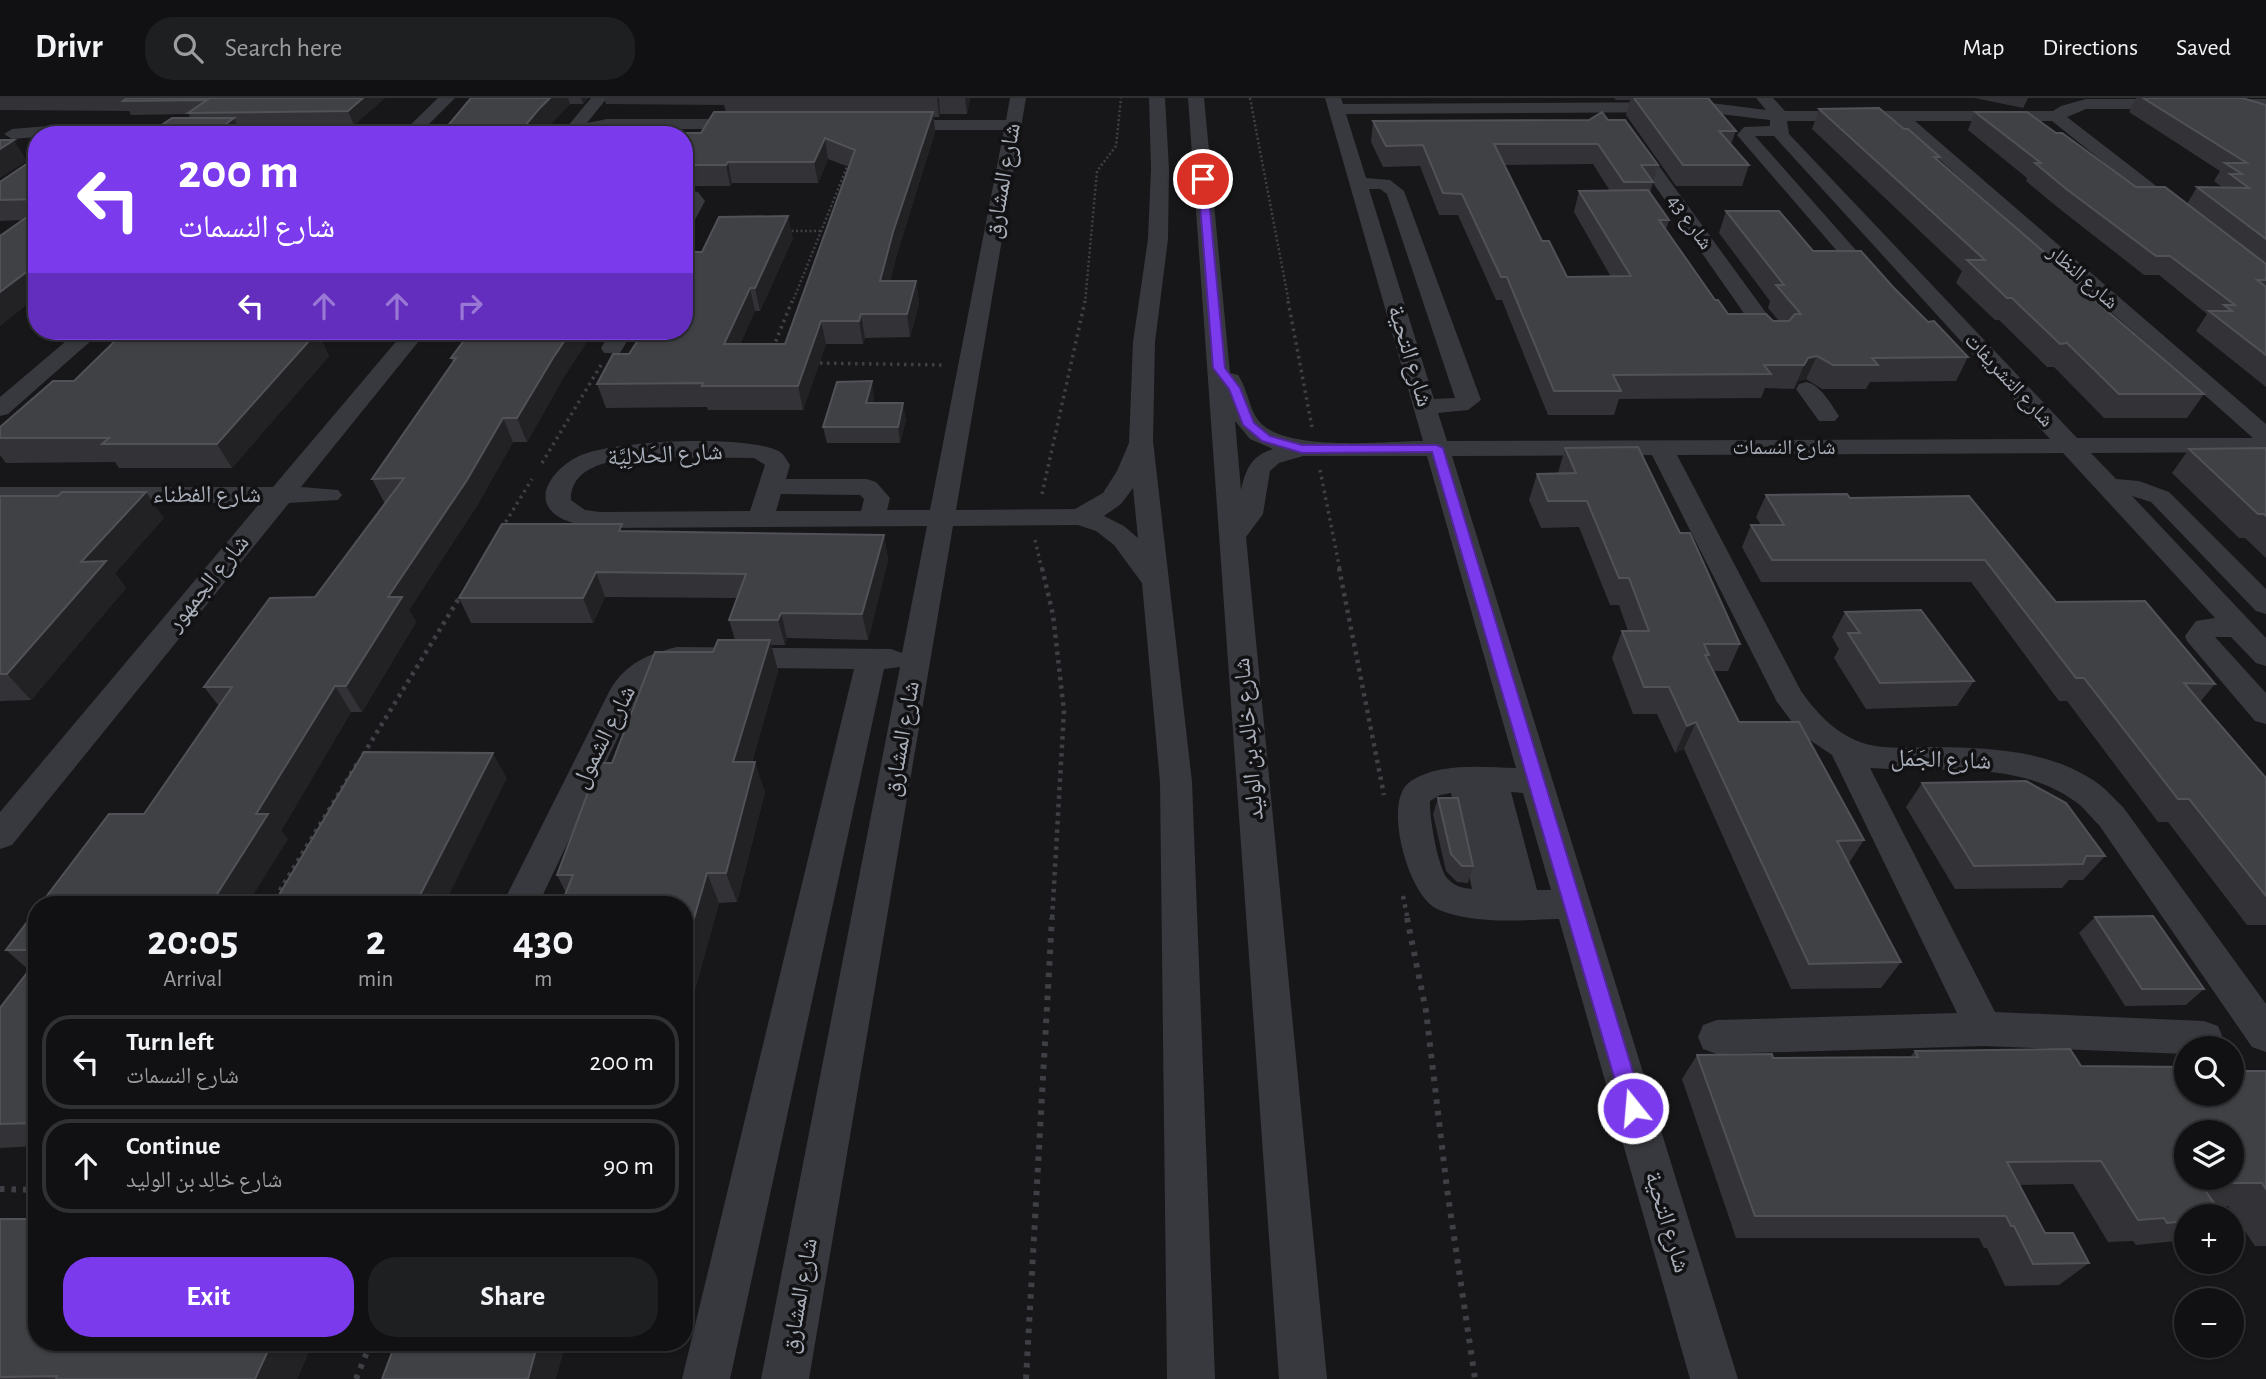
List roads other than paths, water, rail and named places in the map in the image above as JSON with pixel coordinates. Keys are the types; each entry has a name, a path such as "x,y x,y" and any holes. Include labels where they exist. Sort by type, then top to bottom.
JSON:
{"street":[{"path":"417,126 447,98"},
{"path":"576,126 599,98"},
{"path":"1157,98 1160,169 1158,239 1143,355 1141,441 1176,782 1191,1379"},
{"name":"شارع خالِد بن الوليد","path":"1196,98 1303,1379"},
{"name":"شارع التشريفات","path":"1764,98 1779,123 1951,317 2266,656"},
{"path":"1885,294 1745,135 1750,131 1779,123 1902,107 1924,117 2057,116 2067,109 2086,104 2266,103"},
{"path":"1335,104 1714,107 1779,123"},
{"name":"شارع التحية","path":"1335,104 1714,1379"},
{"name":"شارع النظار","path":"1902,107 2266,438"},
{"name":"شارع 43","path":"1608,108 1772,337"},
{"path":"877,124 1016,112"},
{"name":"شارع المشارق","path":"785,1379 1016,112"},
{"path":"2057,116 2066,126 2189,221"},
{"path":"594,126 769,124"},
{"path":"6,134 28,132"},
{"path":"6,134 28,135"},
{"path":"1358,183 1384,184 1395,191 1469,400 1460,405 1425,406"},
{"path":"1927,317 1951,317"},
{"path":"0,409 81,340"},
{"name":"شارع الجمهور","path":"0,836 409,340"},
{"path":"69,350 108,349"},
{"name":"شارع النسمات","path":"1219,368 1234,388 1245,418 1257,433 1278,444 1309,449 2266,445"},
{"path":"1807,389 1827,416"},
{"name":"شارع الحَلالِيَّة","path":"1078,517 1105,506 1114,499 1121,490 1141,441"},
{"name":"شارع الجَمَل","path":"1661,448 1788,695 1804,719 1824,737 1845,750 1886,758 2011,762 2041,769 2063,778 2089,794 2111,816 2266,1035"},
{"name":"شارع النسمات","path":"1231,537 1250,514 1258,469 1270,458 1309,449"},
{"name":"شارع الحَلالِيَّة","path":"760,519 778,465 776,460 764,453 631,452 603,456 578,466 560,481 556,489 556,497 565,511 587,519 760,519 1078,517 1103,524 1121,535 1157,586"},
{"path":"772,486 867,487 877,498 872,518"},
{"path":"2108,486 2139,489 2160,497 2266,605"},
{"name":"شارع الفطناء","path":"0,495 329,495"},
{"path":"2238,626 2206,628 2200,636 2266,713"},
{"name":"شارع الشمول","path":"524,896 625,690 633,678 645,668 677,657 916,659"},
{"path":"706,1379 871,659"},
{"path":"1845,750 1984,1028"},
{"path":"1536,780 1425,785 1413,801 1425,871 1432,885 1444,896 1461,902 1492,898 1573,904"},
{"path":"1459,815 1469,781"},
{"path":"1469,781 1492,898"},
{"path":"1717,1037 1984,1028 2174,1037"}]}
